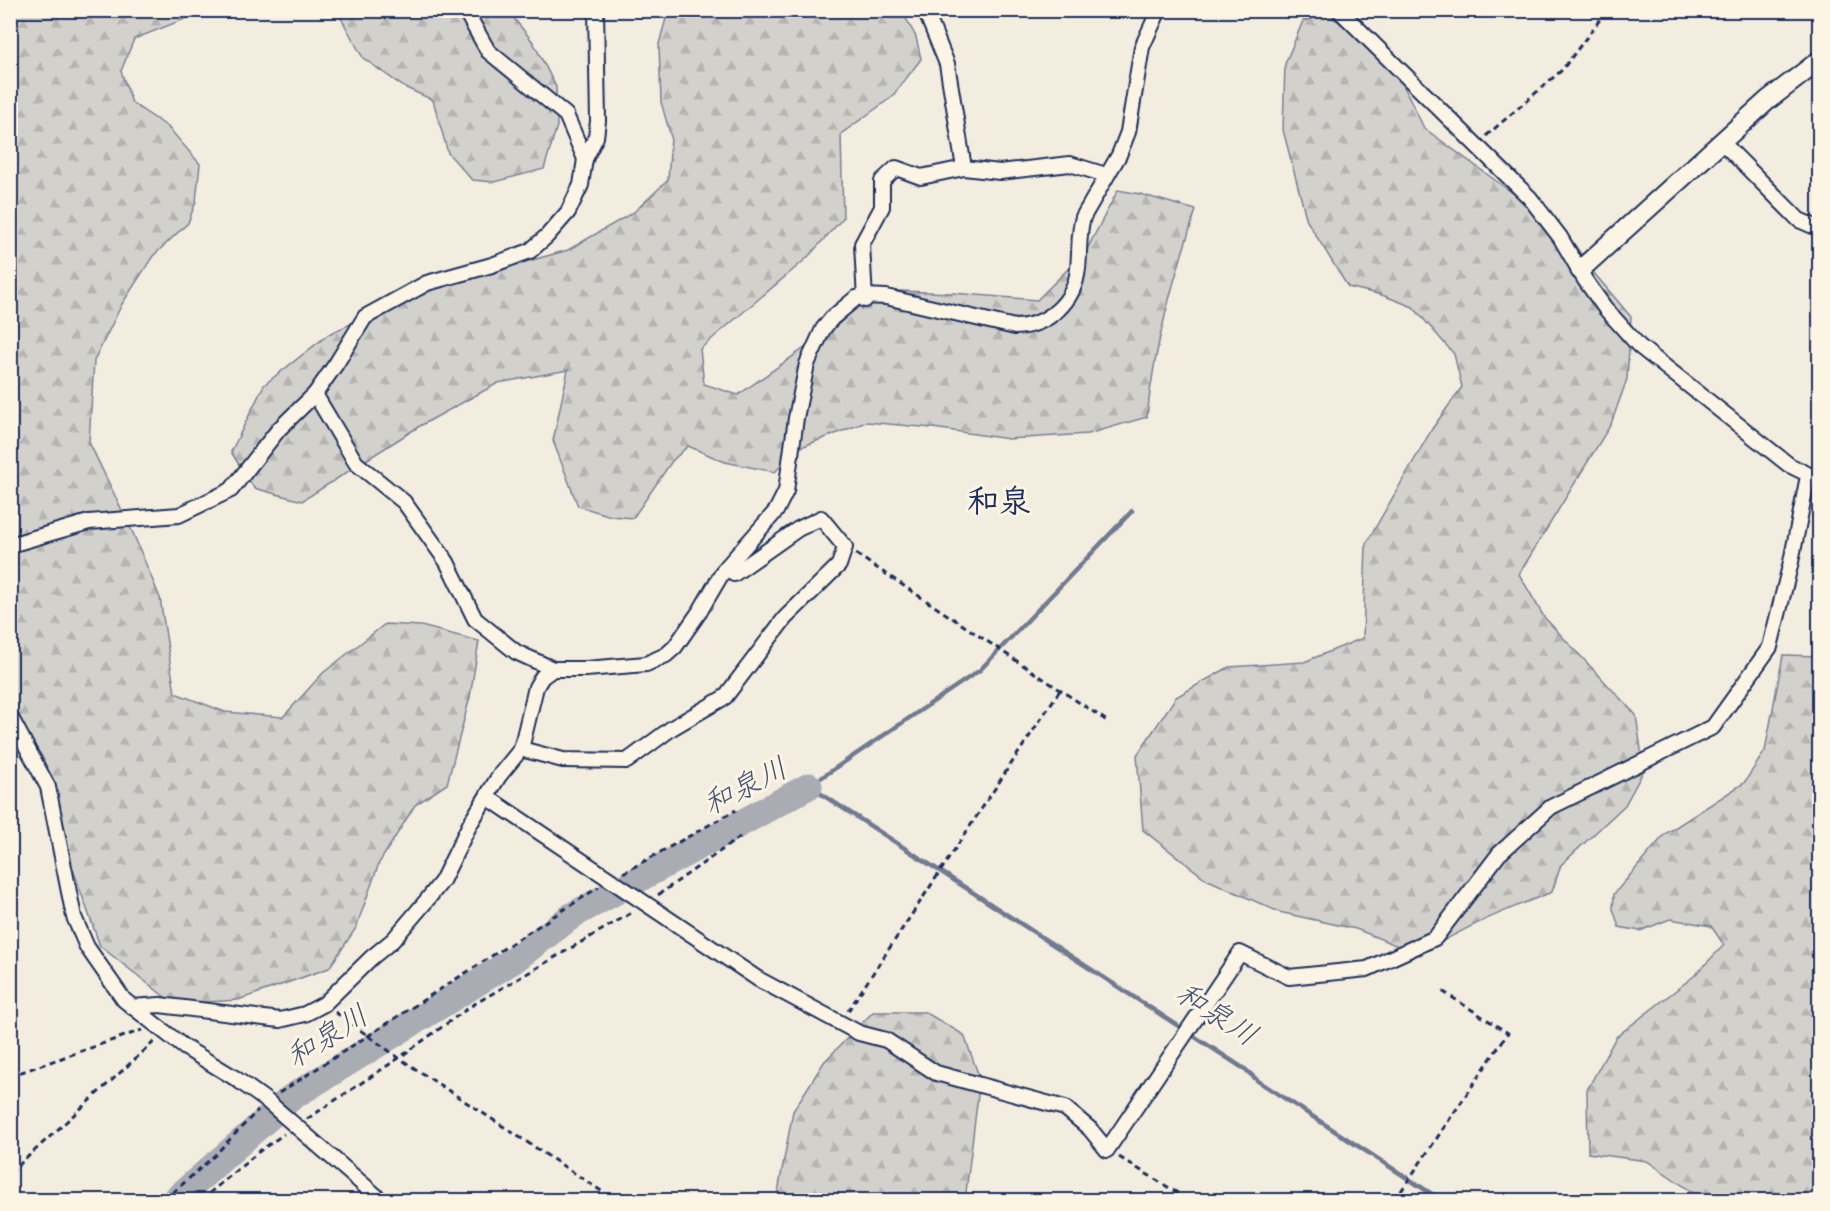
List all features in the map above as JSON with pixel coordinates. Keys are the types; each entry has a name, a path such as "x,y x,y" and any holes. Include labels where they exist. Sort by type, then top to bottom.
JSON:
{"street":[{"path":"465,10 488,51 566,116 585,159"},
{"path":"10,545 89,522 179,515 231,490 279,429 315,394 365,317 427,283 492,266 530,251 568,212 581,185 585,159 596,137 598,121 596,10"},
{"path":"925,10 947,64 964,168"},
{"path":"315,394 356,463 404,502 447,562 475,619 516,652 553,669 646,664 666,654 675,646 724,570 776,512 786,491 796,418 810,357 823,329 832,318 856,298 886,297 1015,327 1028,327 1053,315 1062,306 1075,284 1080,226 1083,217 1119,155 1128,132 1142,47 1159,10"},
{"path":"487,797 758,979 859,1033 886,1040 936,1073 1065,1108 1090,1129 1107,1150 1240,953 1289,977 1367,969 1435,938 1499,854 1551,807 1713,727 1770,647 1814,478 1789,465 1638,346 1605,308 1560,237 1530,198 1339,10"},
{"path":"1580,270 1768,100 1820,60"},
{"path":"1722,142 1799,220 1820,229"},
{"path":"865,298 862,244 882,207 882,181 896,168 921,177 964,168 1000,172 1070,164 1106,175"},
{"path":"521,749 563,760 627,760 672,728 725,697 785,618 839,565 845,547 820,518 798,529 734,574"},
{"path":"132,1007 160,1005 280,1020 305,1014 324,1004 370,958 393,940 442,882 470,824 499,776 521,749 536,687 542,677 553,669"},
{"path":"10,716 48,787 74,917 78,927 87,947 124,1000 184,1047 235,1078 268,1103 381,1200"}],"path":[{"path":"1476,145 1562,70 1606,10"},
{"path":"845,547 1107,721"},
{"path":"840,1023 1060,690"},
{"path":"165,1200 268,1103 367,1036 609,880 736,810"},
{"path":"399,1058 471,1006 645,905 743,835"},
{"path":"1395,1200 1508,1033 1439,990"},
{"path":"324,1004 399,1058 615,1200"},
{"path":"10,1076 160,1029"},
{"path":"10,1173 160,1029"},
{"path":"1107,1150 1189,1200"},
{"path":"1398,1196 1406,1200"}],"green space":[{"path":"344,10 508,11 533,42 556,87 557,126 544,169 494,182 472,180 448,153 433,100 404,87 363,58 341,18"},
{"path":"10,11 205,11 134,39 121,71 132,103 168,127 200,164 196,201 188,223 153,256 122,304 94,361 89,442 133,533 160,598 175,693 225,712 283,717 323,673 385,624 421,626 479,641 470,697 447,784 415,805 379,863 356,928 329,968 238,1000 174,1004 100,946 59,830 11,714"},
{"path":"668,11 902,11 916,37 921,59 892,97 841,134 843,218 807,258 700,349 704,384 738,395 840,323 875,290 953,293 1037,300 1086,251 1118,190 1196,210 1166,312 1150,390 1147,417 1088,434 1009,439 933,428 866,422 796,449 775,472 725,462 688,446 672,461 633,518 611,516 578,506 553,441 568,370 498,383 418,427 302,501 254,488 231,452 264,385 329,334 419,292 568,250 634,212 668,180 671,137 661,102 659,44"},
{"path":"1327,15 1385,47 1424,128 1566,232 1594,273 1631,317 1627,379 1611,424 1519,574 1544,617 1636,715 1644,770 1625,805 1561,865 1552,892 1468,928 1420,955 1356,929 1279,912 1206,879 1143,830 1137,755 1176,697 1229,667 1304,662 1363,638 1366,544 1432,429 1462,387 1454,354 1413,307 1382,295 1348,287 1307,221 1283,130 1285,64 1303,21"},
{"path":"1783,655 1819,656 1819,1200 1702,1200 1647,1161 1588,1153 1587,1090 1616,1037 1694,976 1724,945 1711,926 1670,919 1640,931 1619,927 1613,909 1614,894 1665,834 1744,783 1765,751"},
{"path":"873,1012 925,1012 964,1035 980,1079 965,1200 773,1200 777,1197 793,1111 824,1062"}],"waterway":[{"name":"和泉川","path":"1132,511 980,670 809,786 1246,1070 1258,1081 1441,1200"},
{"name":"和泉川","path":"175,1200 292,1097 514,960 573,915 809,786"}],"district":[{"name":"和泉","path":"999,501"}]}
